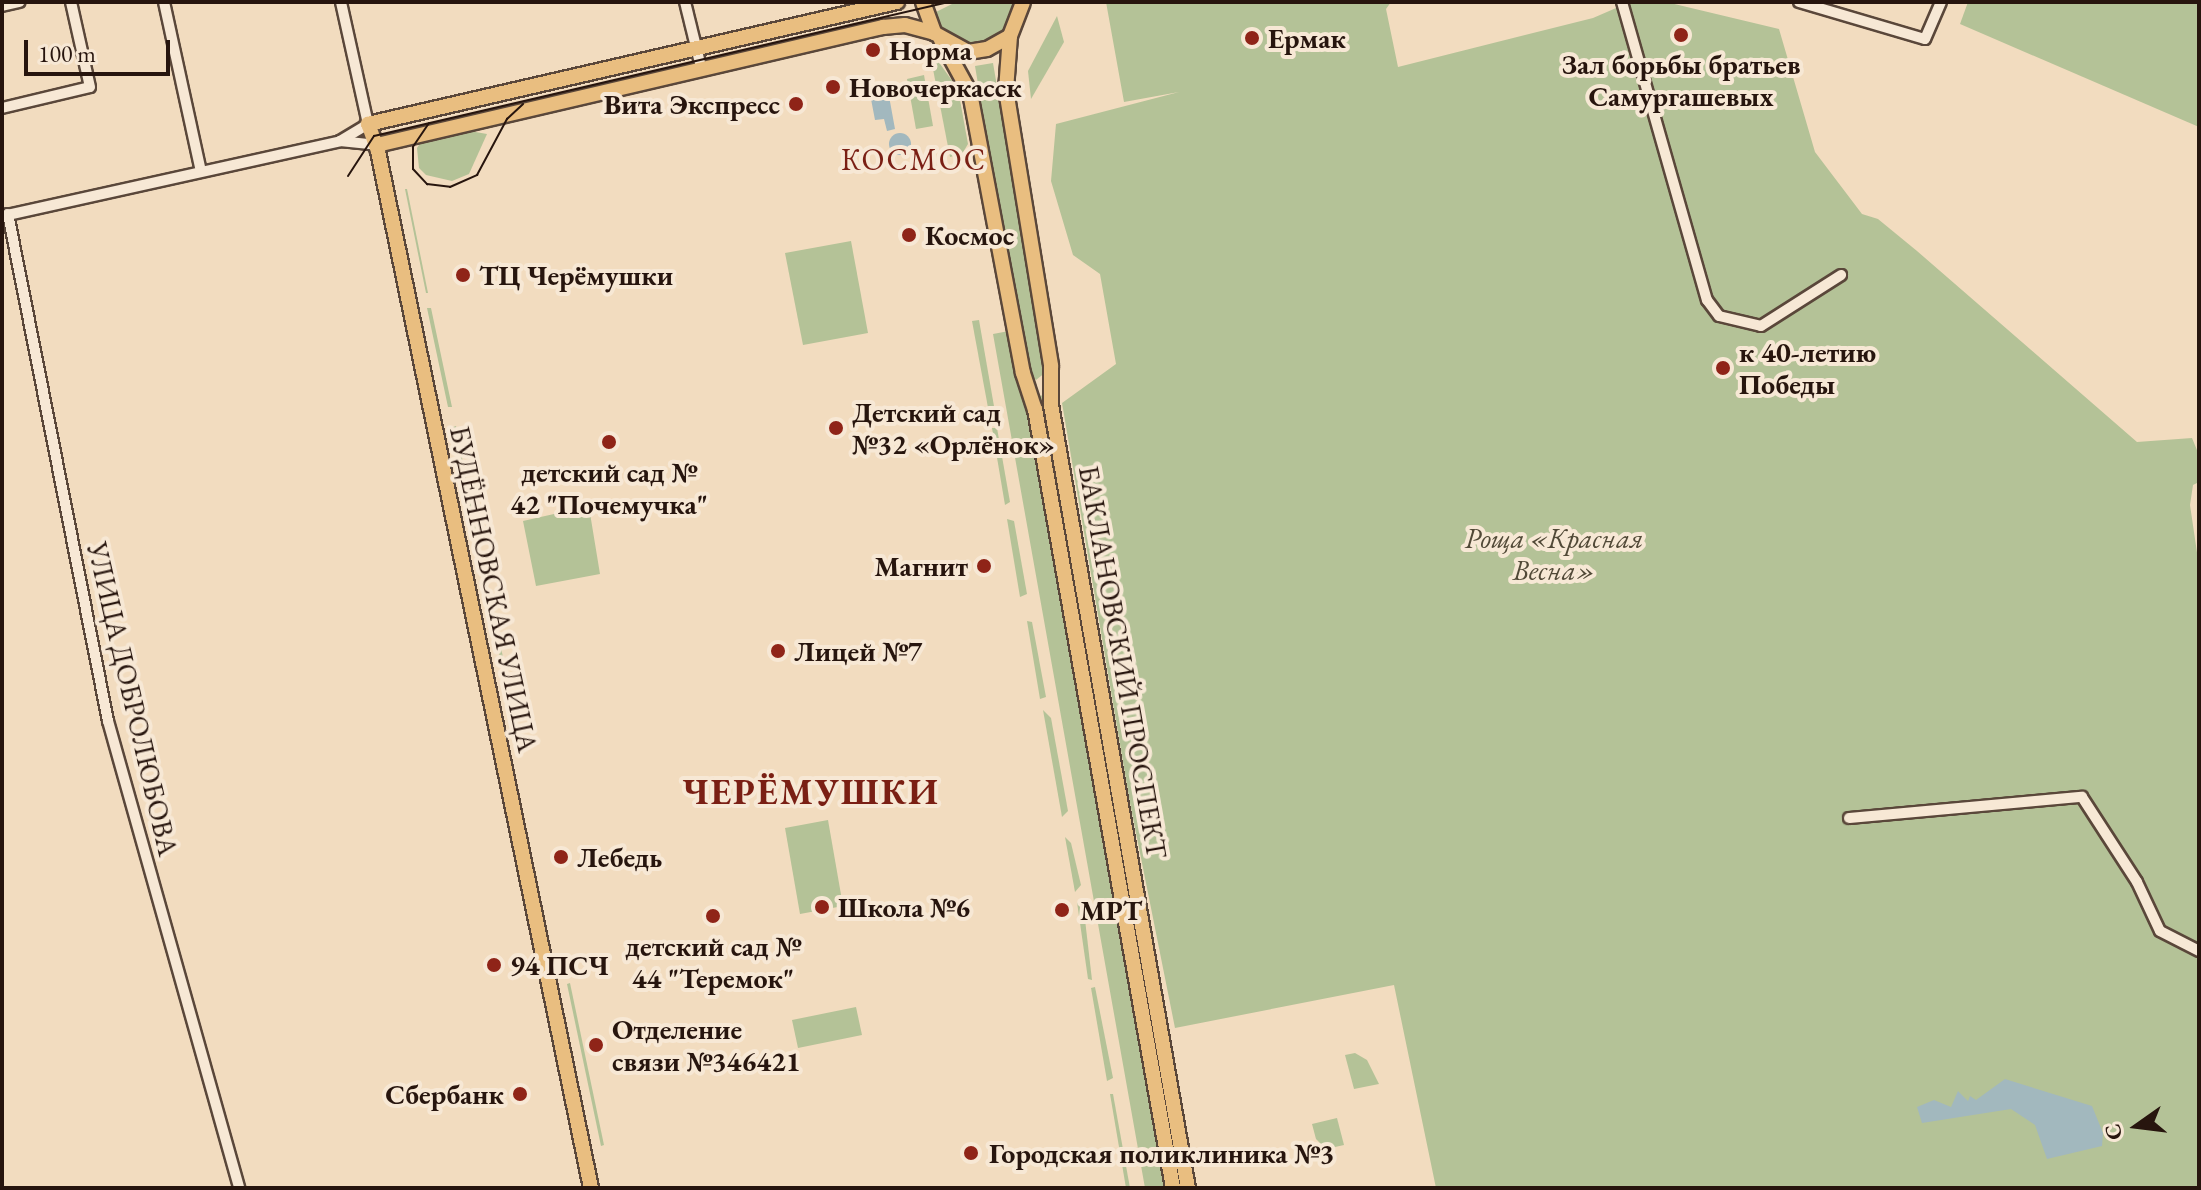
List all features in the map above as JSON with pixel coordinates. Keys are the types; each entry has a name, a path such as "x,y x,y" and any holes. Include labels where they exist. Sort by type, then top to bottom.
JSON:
{"main road":[{"path":"368,124 897,2"},
{"name":"БАКЛАНОВСКИЙ ПРОСПЕКТ","path":"923,2 970,93 1029,386 1173,1188"},
{"name":"БАКЛАНОВСКИЙ ПРОСПЕКТ","path":"1023,2 1014,31 1006,90 1051,382 1188,1188"},
{"path":"377,145 883,27 905,25 938,36 968,52 987,49 1014,31 1032,2"},
{"name":"БУДЁННОВСКАЯ УЛИЦА","path":"368,124 377,145 591,1188"}],"street":[{"path":"2,6 20,2"},
{"path":"2,108 90,87 71,2"},
{"path":"164,2 201,171"},
{"name":"БУДЁННОВСКАЯ УЛИЦА","path":"341,2 368,124"},
{"path":"685,2 701,67"},
{"path":"1799,2 1925,39 1941,2"},
{"path":"1611,7 1623,4 1707,300 1719,316 1761,326 1841,275"},
{"path":"340,141 368,124"},
{"path":"5,215 340,141 377,145"},
{"name":"УЛИЦА ДОБРОЛЮБОВА","path":"5,215 108,721 239,1188"},
{"path":"1029,386 1051,382"},
{"path":"1849,818 2082,797 2137,882 2160,931 2199,951"}],"green space":[{"path":"956,2 1017,2 1006,32 979,46 963,45 937,29 930,15"},
{"name":"Роща «Красная Весна»","path":"1106,2 1391,2 1386,9 1398,67 1593,18 1630,2 1666,2 1779,29 1815,152 1862,214 1878,219 1917,251 2137,442 2192,438 2199,455 2199,482 2193,485 2190,505 2199,566 2199,1188 1436,1188 1394,985 1175,1028 1130,803 1062,403 1116,364 1100,274 1073,255 1051,181 1056,124 1179,92 1124,102"},
{"path":"1968,2 2199,2 2199,127 1960,24"},
{"path":"1057,16 1064,42 1031,99 1028,71"},
{"path":"938,61 958,89 968,144 962,154 950,157 932,64"},
{"path":"993,63 1046,372 1036,380 1029,373 1014,299 975,66"},
{"path":"924,75 933,126 916,129 907,79"},
{"path":"464,130 487,134 469,174 452,181 426,175 419,168 417,148 422,140"},
{"path":"407,189 428,293 426,293"},
{"path":"851,241 868,333 803,345 785,253"},
{"path":"427,308 431,308 452,407 448,407"},
{"path":"979,320 995,412 989,413 972,321"},
{"path":"1009,331 1015,375 1028,406 1166,1188 1145,1188 993,334"},
{"path":"1044,395 1184,1188 1179,1188 1039,396"},
{"path":"456,426 477,536 475,537 453,427"},
{"path":"992,428 997,428 1010,502 1005,505"},
{"path":"588,501 600,574 536,586 523,521 576,509 576,505"},
{"path":"1007,519 1014,521 1027,594 1020,597"},
{"path":"480,554 503,657 500,658"},
{"path":"1027,621 1032,622 1046,697 1040,699"},
{"path":"1043,710 1051,718 1068,811 1062,817"},
{"path":"828,820 843,906 800,914 785,828"},
{"path":"1065,837 1071,843 1081,885 1075,892"},
{"path":"1077,902 1084,911 1092,980 1088,979"},
{"path":"570,983 604,1145 601,1146 567,984"},
{"path":"1095,987 1113,1078 1107,1081 1091,988"},
{"path":"856,1007 862,1035 798,1048 792,1020"},
{"path":"1355,1053 1367,1060 1379,1084 1354,1089 1345,1055"},
{"path":"1110,1094 1113,1094 1130,1188 1126,1188"},
{"path":"1337,1118 1344,1145 1326,1149 1316,1139 1312,1124"}],"water":[{"path":"889,96 895,129 887,131 884,119 875,120 871,99"},
{"path":"900,133 908,136 911,144 908,152 900,155 892,152 889,144 892,136"},
{"path":"2005,1079 2092,1106 2103,1133 2102,1146 2047,1159 2035,1125 2011,1109 1922,1123 1917,1107 1934,1100 1951,1107 1958,1091 1968,1101 1970,1096 1976,1100"}],"tram line":[{"path":"348,176 374,136 949,2"},
{"path":"429,123 413,147 413,169 427,184 450,187 477,175 507,119 523,104"}],"place":[{"name":"Зал борьбы братьев Самургашевых","path":"1681,35"},
{"name":"Ермак","path":"1252,38"},
{"name":"Норма","path":"873,50"},
{"name":"Новочеркасск","path":"833,87"},
{"name":"Вита Экспресс","path":"796,104"},
{"name":"Космос","path":"909,235"},
{"name":"ТЦ Черёмушки","path":"463,275"},
{"name":"к 40-летию Победы","path":"1723,368"},
{"name":"Детский сад №32 «Орлёнок»","path":"836,428"},
{"name":"детский сад № 42 \"Почемучка\"","path":"609,442"},
{"name":"Магнит","path":"984,566"},
{"name":"Лицей №7","path":"778,651"},
{"name":"Лебедь","path":"561,857"},
{"name":"Школа №6","path":"822,907"},
{"name":"МРТ","path":"1062,910"},
{"name":"детский сад № 44 \"Теремок\"","path":"713,916"},
{"name":"94 ПСЧ","path":"494,965"},
{"name":"Отделение связи №346421","path":"596,1045"},
{"name":"Сбербанк","path":"520,1094"},
{"name":"Городская поликлиника №3","path":"971,1153"}],"district":[{"name":"КОСМОС","path":"914,160"},
{"name":"ЧЕРЁМУШКИ","path":"811,792"}]}
